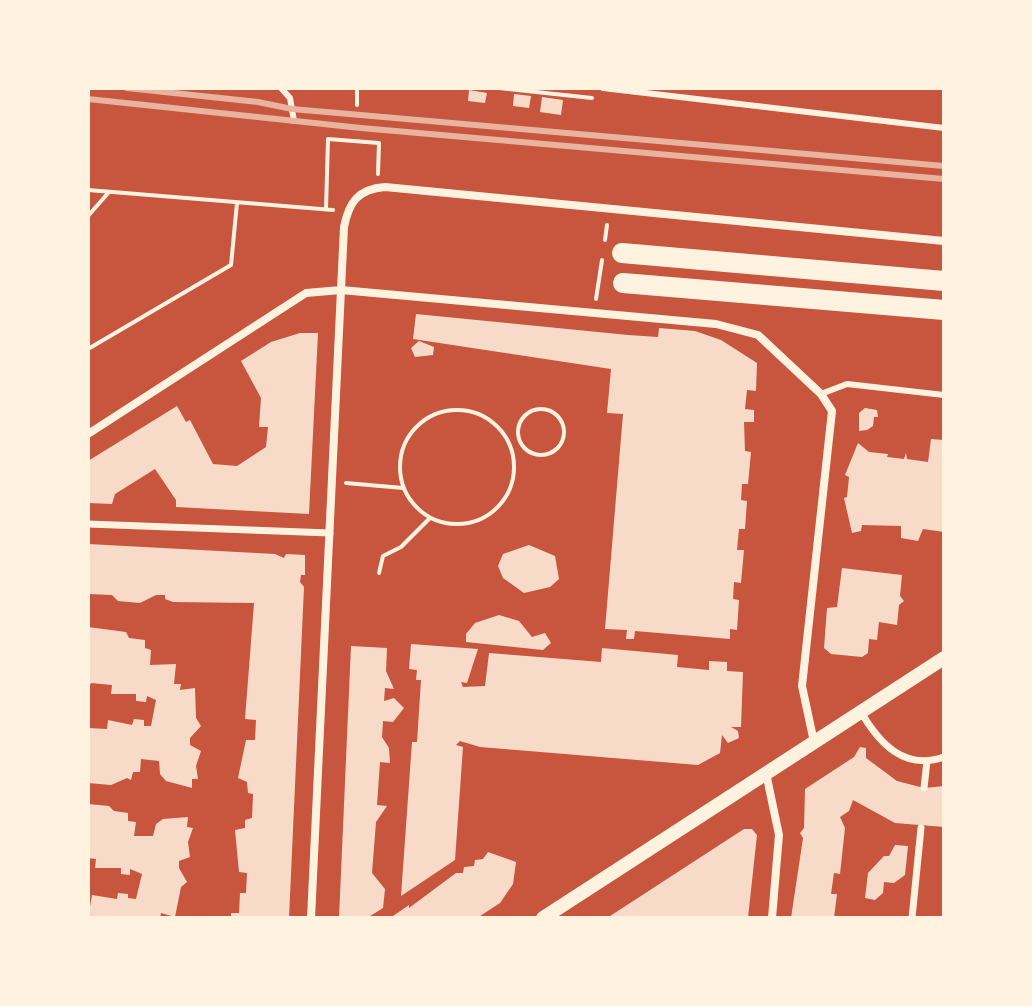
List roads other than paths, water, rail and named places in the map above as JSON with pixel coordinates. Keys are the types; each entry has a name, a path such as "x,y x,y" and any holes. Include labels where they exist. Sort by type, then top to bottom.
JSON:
{"main road":[{"path":"622,253 944,281"},
{"path":"623,283 944,310"}],"street":[{"path":"311,918 341,290 348,210 366,189 385,187 944,241"},
{"path":"88,434 306,293 341,290 716,324 758,335 821,394 832,411 802,686 814,742"},
{"path":"88,524 330,533"},
{"path":"543,918 944,658"},
{"path":"861,712 873,733 893,753 927,761 944,757"},
{"path":"924,788 927,761"},
{"path":"766,773 779,835 772,918"},
{"path":"912,918 921,828"}],"lane":[{"path":"281,88 290,98 294,121"},
{"path":"603,88 944,128"},
{"path":"821,394 847,384 944,395"}],"railway":[{"path":"127,88 258,102 292,109 944,166"},
{"path":"88,99 361,128 944,179"}]}
